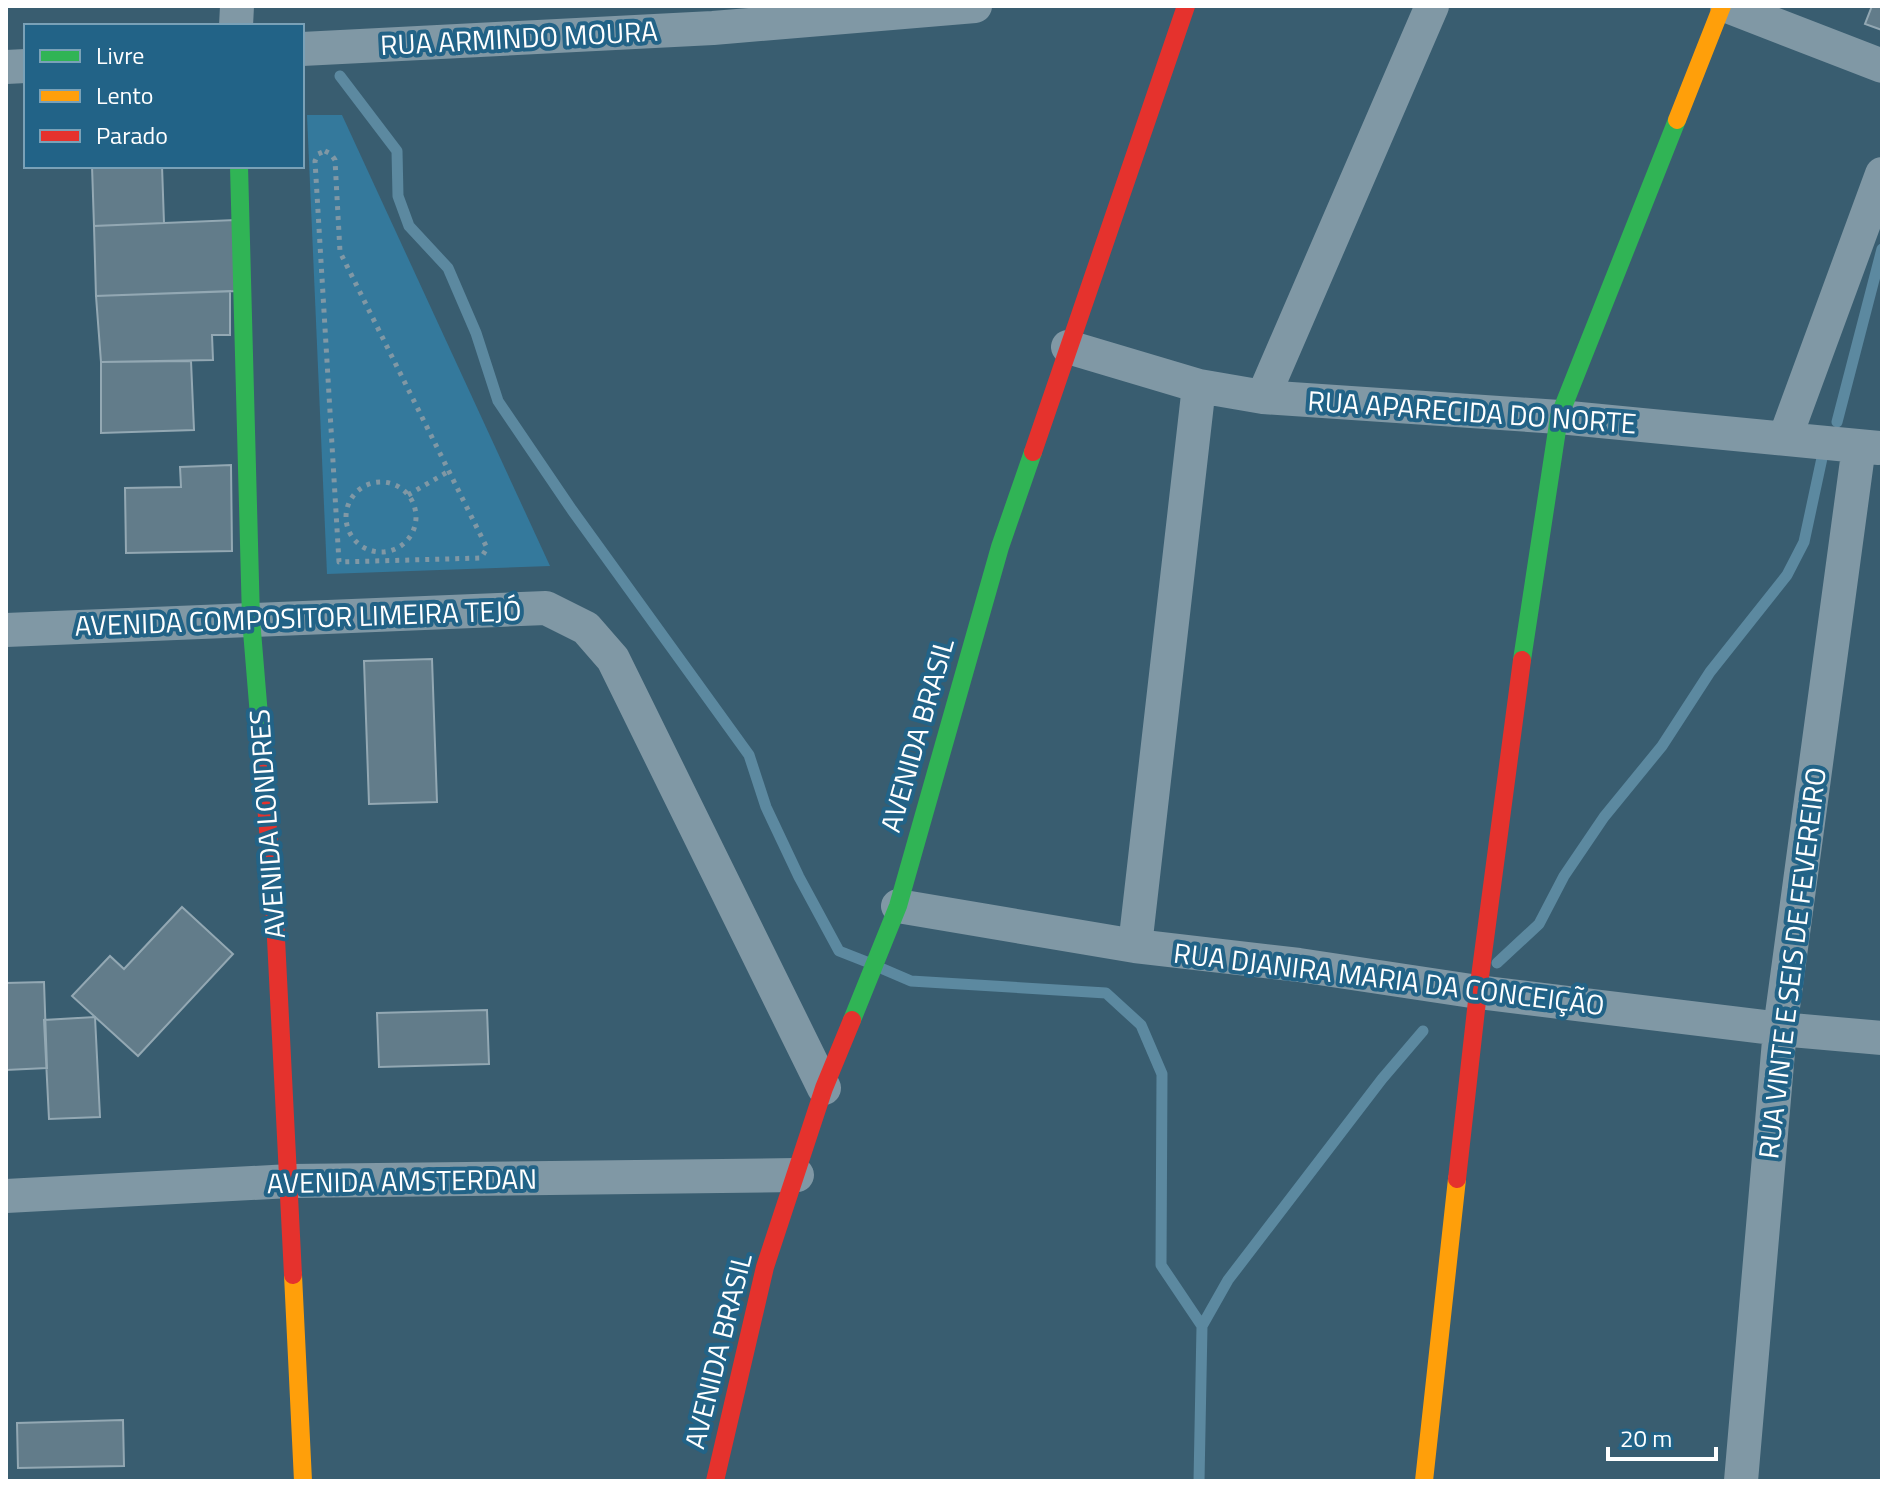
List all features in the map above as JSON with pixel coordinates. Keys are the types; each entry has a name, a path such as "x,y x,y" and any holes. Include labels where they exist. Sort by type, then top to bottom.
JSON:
{"street":[{"name":"RUA ARMINDO MOURA","path":"304,49 713,28 975,6"},
{"name":"AVENIDA BRASIL","path":"715,1481 765,1267 824,1088 898,906 1000,547 1186,6"},
{"path":"1263,397 1432,6"},
{"path":"1424,1481 1478,992 1518,685 1559,417 1724,6 1882,66"},
{"name":"AVENIDA LONDRES","path":"239,168 251,619 275,919 303,1481"},
{"path":"1785,438 1882,174"},
{"name":"RUA APARECIDA DO NORTE","path":"1068,347 1199,386 1263,397 1559,417 1870,447"},
{"path":"1135,946 1199,386"},
{"name":"RUA VINTE E SEIS DE FEVEREIRO","path":"1741,1481 1780,1029 1870,447"},
{"name":"AVENIDA COMPOSITOR LIMEIRA TEJÓ","path":"6,630 546,608 586,628 613,659 824,1088"},
{"name":"RUA DJANIRA MARIA DA CONCEIÇÃO","path":"898,906 1135,946 1299,965 1478,992 1780,1029 1882,1038"},
{"name":"AVENIDA AMSTERDAN","path":"6,1196 290,1181 797,1175"}],"path":[{"path":"325,151 335,160 340,252 449,471 487,548 481,558 339,562 315,161 318,154 325,151"},
{"path":"408,495 449,471"},
{"path":"389,483 408,495 416,516 415,528 409,538 390,551 367,550 358,544 346,524 350,501 357,492 366,486 389,483"},
{"path":"337,526 346,524"},
{"path":"362,561 367,550"}],"shaded area":[{"path":"307,115 342,115 550,566 327,574"}],"building":[{"path":"1872,6 1882,6 1882,30 1865,24"},
{"path":"92,168 162,168 164,223 94,226"},
{"path":"235,220 238,291 96,296 94,226"},
{"path":"230,291 230,335 212,335 213,360 101,362 96,296"},
{"path":"191,361 194,430 101,433 101,362"},
{"path":"231,465 232,551 126,553 125,488 181,487 180,467"},
{"path":"432,659 437,802 369,804 364,661"},
{"path":"182,907 233,954 138,1056 72,996 110,956 124,969"},
{"path":"44,982 47,1068 6,1070 6,983"},
{"path":"487,1010 489,1064 379,1067 377,1013"},
{"path":"95,1017 100,1117 49,1119 44,1020"},
{"path":"123,1420 124,1466 18,1468 17,1423"}],"waterway":[{"path":"340,76 397,151 398,196 409,226 448,268 476,333 498,401 572,510 749,755 766,807 839,951 867,962"},
{"path":"1837,422 1882,249"},
{"path":"1497,963 1539,924 1564,876 1604,817 1662,746 1710,672 1787,575 1804,542 1822,458"},
{"path":"883,969 911,981 1106,993 1141,1025 1162,1074 1161,1265 1202,1326 1199,1481"},
{"path":"1202,1326 1228,1280 1382,1079 1423,1031"}],"traffic: fast":[{"path":"1522,660 1559,417 1677,120"},
{"path":"239,168 251,619 261,740"},
{"path":"852,1020 898,906 1000,547 1033,452"}],"traffic: slow":[{"path":"1677,120 1722,6"},
{"path":"1424,1481 1457,1179"},
{"path":"293,1275 303,1481"}],"traffic: jam":[{"path":"1033,452 1186,6"},
{"path":"1457,1179 1478,992 1522,660"},
{"path":"261,740 275,919 293,1275"},
{"path":"715,1481 765,1267 824,1088 852,1020"}]}
